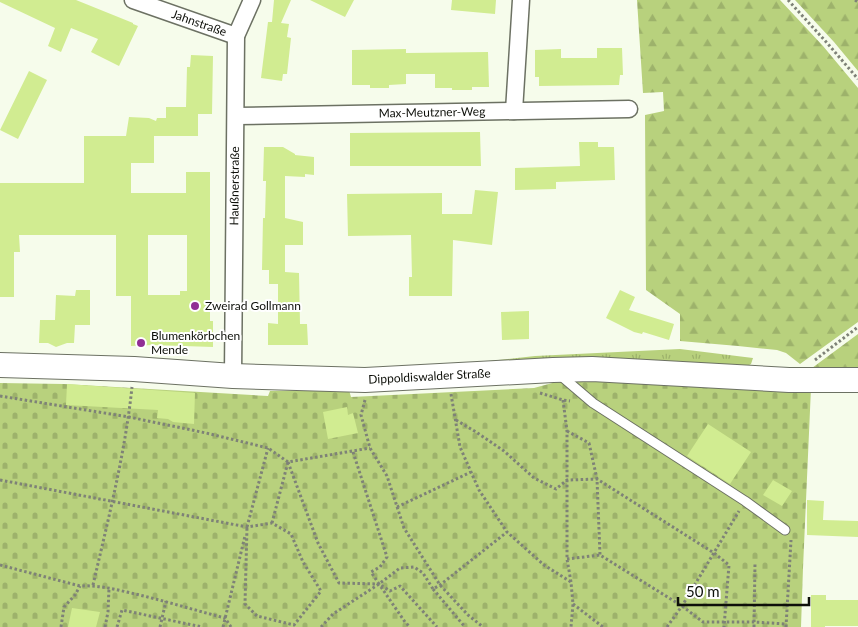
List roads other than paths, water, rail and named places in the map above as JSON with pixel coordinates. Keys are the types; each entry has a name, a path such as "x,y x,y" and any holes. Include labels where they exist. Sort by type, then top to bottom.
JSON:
{"street":[{"name":"Jahnstraße","path":"133,0 236,36"},
{"name":"Haußnerstraße","path":"233,376 236,36 252,0"},
{"path":"514,111 521,0"},
{"name":"Max-Meutzner-Weg","path":"236,116 629,109"},
{"name":"Dippoldiswalder Straße","path":"0,366 134,369 233,376 365,380 592,369 789,380 858,380"}],"lane":[{"path":"554,370 593,404 745,501 785,530"}],"place":[{"name":"Zweirad Gollmann","path":"195,306"},
{"name":"Blumenkörbchen Mende","path":"141,343"}]}
